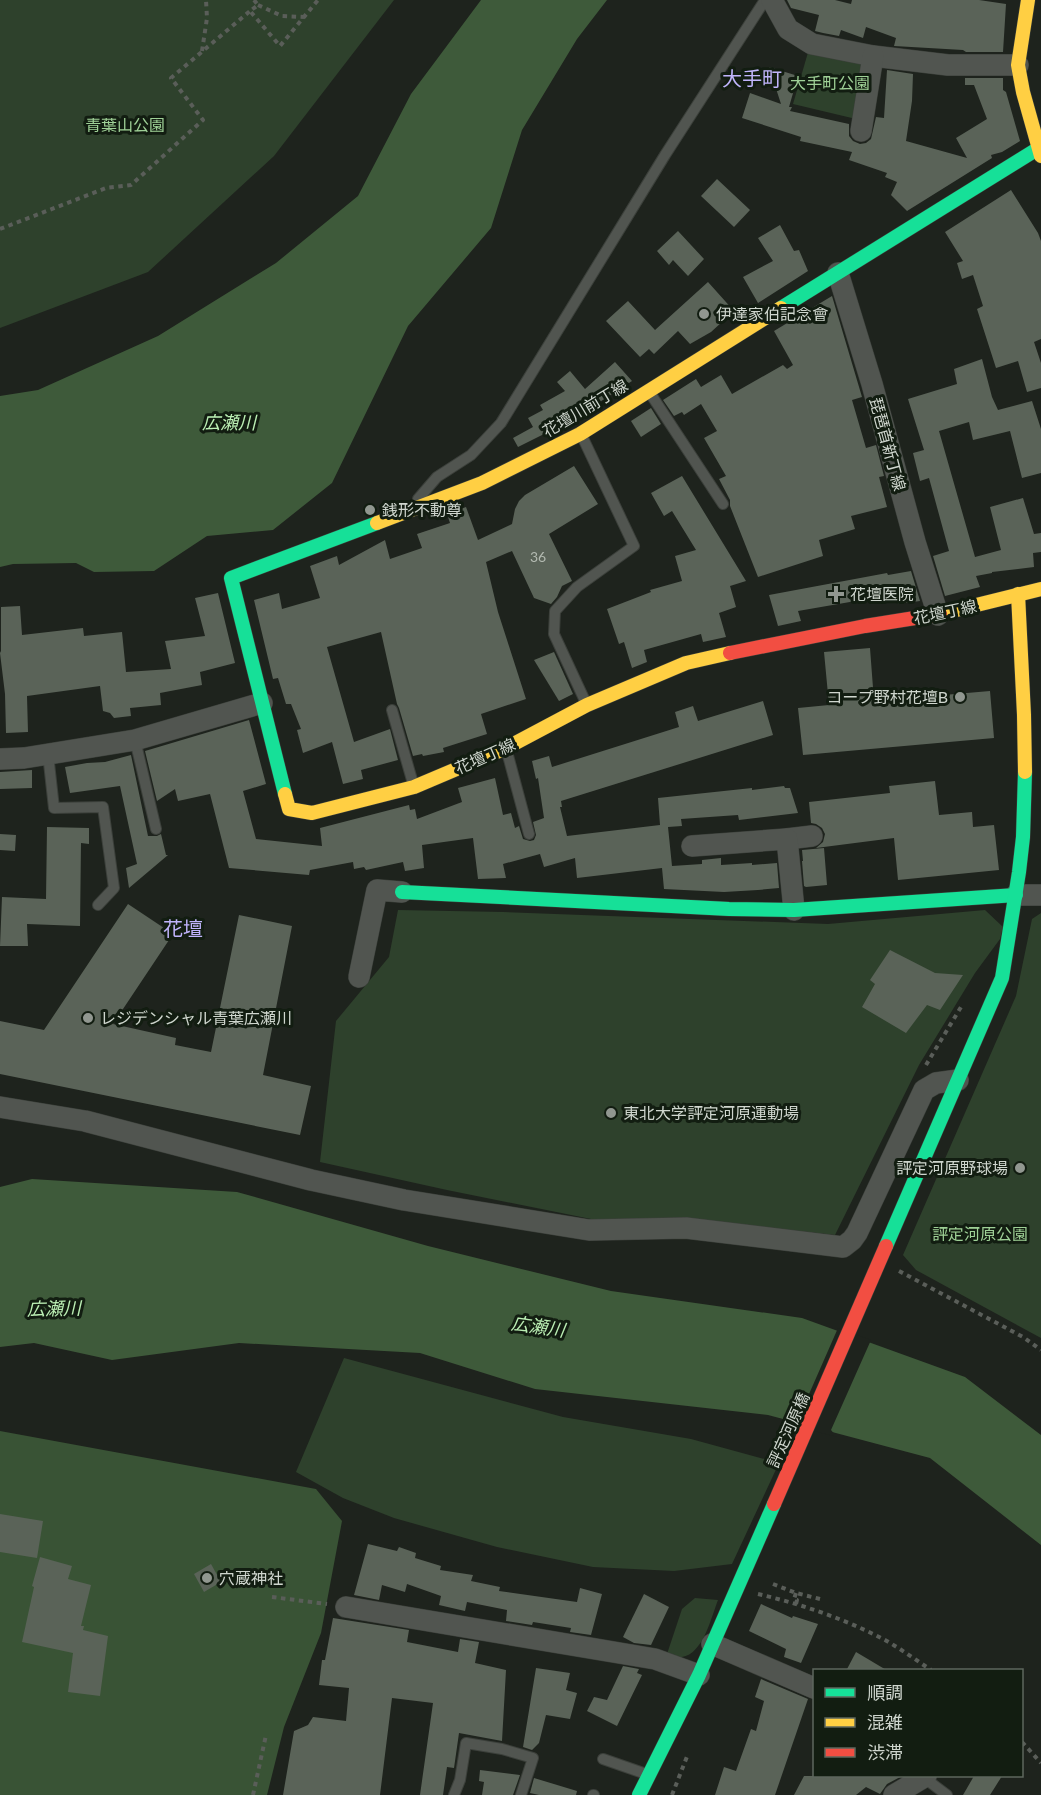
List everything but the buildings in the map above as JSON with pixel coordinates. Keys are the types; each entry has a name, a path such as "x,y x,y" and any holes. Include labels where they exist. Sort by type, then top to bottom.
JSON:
{"street":[{"path":"772,0 788,29 812,44 873,56 948,65 1018,65"},
{"path":"1028,0 1018,65 1040,152"},
{"path":"861,131 873,56"},
{"name":"花壇川前丁線","path":"262,703 231,578 482,483 580,434 838,273 1040,152"},
{"name":"琵琶首新丁線","path":"838,273 938,615"},
{"name":"花壇丁線","path":"262,703 288,809 312,813 414,787 506,748 587,705 686,663 765,645 938,615 1041,589"},
{"name":"評定河原橋","path":"639,1795 699,1675 1002,978 1016,895 1032,838 1025,783 1024,704 1018,594"},
{"path":"0,759 24,758 135,740 262,703"},
{"path":"692,846 812,836"},
{"path":"787,839 794,910"},
{"path":"358,977 377,890 729,909 794,910 1041,895"},
{"path":"0,1107 85,1121 311,1180 416,1202 590,1230 686,1228 843,1246 857,1233 924,1090 936,1083 958,1080"},
{"path":"345,1607 655,1659 699,1675"},
{"path":"712,1644 813,1688"},
{"path":"894,1795 923,1777"}],"lane":[{"path":"408,510 437,477 471,454 501,423 665,155 765,0"},
{"path":"648,390 723,504"},
{"path":"580,434 634,546 577,587 555,611 554,634 587,705"},
{"path":"392,710 414,787"},
{"path":"135,740 156,829"},
{"path":"506,748 529,834"},
{"path":"48,754 54,808 103,807 114,888 98,905"},
{"path":"454,1795 460,1780 466,1743 502,1749 533,1758 521,1795"},
{"path":"603,1759 649,1775"},
{"path":"926,1777 947,1795"}],"path":[{"path":"202,52 207,18 206,0"},
{"path":"254,0 258,5 282,16 304,17"},
{"path":"250,11 280,46 318,0"},
{"path":"0,229 106,188 130,184 139,177 202,120 171,78 258,5"},
{"path":"880,1261 1041,1350"},
{"path":"773,1584 820,1599"},
{"path":"796,1593 794,1599 797,1600 796,1604"},
{"path":"764,1595 796,1604 863,1629 887,1641 929,1669"},
{"path":"273,1597 345,1607"},
{"path":"253,1795 266,1736"},
{"path":"1023,1743 1041,1763"}],"green space":[{"name":"青葉山公園","path":"0,0 394,0 274,156 148,272 0,328"},
{"name":"大手町公園","path":"809,49 864,62 856,119 793,104"},
{"name":"東北大学評定河原運動場","path":"398,910 828,924 985,910 1003,927 1000,939 975,973 919,1065 835,1235 682,1218 596,1220 320,1162 336,1021 389,957"},
{"name":"評定河原公園","path":"1041,913 1041,1338 916,1270 903,1255 1016,996 1032,919"},
{"path":"344,1358 563,1417 691,1439 779,1463 732,1564 674,1571 593,1567 497,1547 394,1518 343,1498 296,1472"},
{"path":"695,1598 718,1600 701,1642 696,1649 682,1657 667,1654 682,1609"}],"shaded area":[{"path":"0,1431 316,1489 342,1521 321,1633 284,1727 267,1795 0,1795"}],"water":[{"name":"広瀬川","path":"481,0 607,0 577,39 522,130 491,228 408,326 332,483 273,530 207,536 154,571 94,572 76,563 13,564 0,567 0,396 38,390 158,336 276,263 358,196 411,94"},
{"path":"32,1179 237,1192 428,1246 611,1291 802,1318 965,1377 1041,1435 1041,1545 930,1458 768,1415 535,1389 420,1353 239,1343 112,1360 34,1343 0,1347 0,1187"}],"pier":[{"path":"838,1328 871,1340 831,1430 837,1437 795,1426"}],"traffic: fast":[{"path":"781,308 1039,148"},
{"path":"285,794 231,578 377,523"},
{"path":"886,1246 1002,978 1023,837 1025,772"},
{"path":"402,892 729,909 794,910 1016,895"},
{"path":"639,1795 699,1675 774,1504"}],"traffic: slow":[{"path":"1028,0 1018,65 1041,156"},
{"path":"377,523 482,483 580,434 781,308"},
{"path":"940,614 1041,589"},
{"path":"1018,594 1025,772"},
{"path":"285,794 289,809 312,813 414,787 506,748 587,705 686,663 730,653"}],"traffic: jam":[{"path":"730,653 865,626 940,614"},
{"path":"774,1504 886,1246"}],"place":[{"name":"伊達家伯記念會","path":"704,314"},
{"name":"銭形不動尊","path":"370,510"},
{"name":"花壇医院","path":"836,594"},
{"name":"コープ野村花壇B","path":"960,697"},
{"name":"レジデンシャル青葉広瀬川","path":"88,1018"},
{"name":"東北大学評定河原運動場","path":"611,1113"},
{"name":"評定河原野球場","path":"1020,1168"},
{"name":"穴蔵神社","path":"207,1578"}],"district":[{"name":"大手町","path":"752,79"},
{"name":"花壇","path":"183,929"}]}
